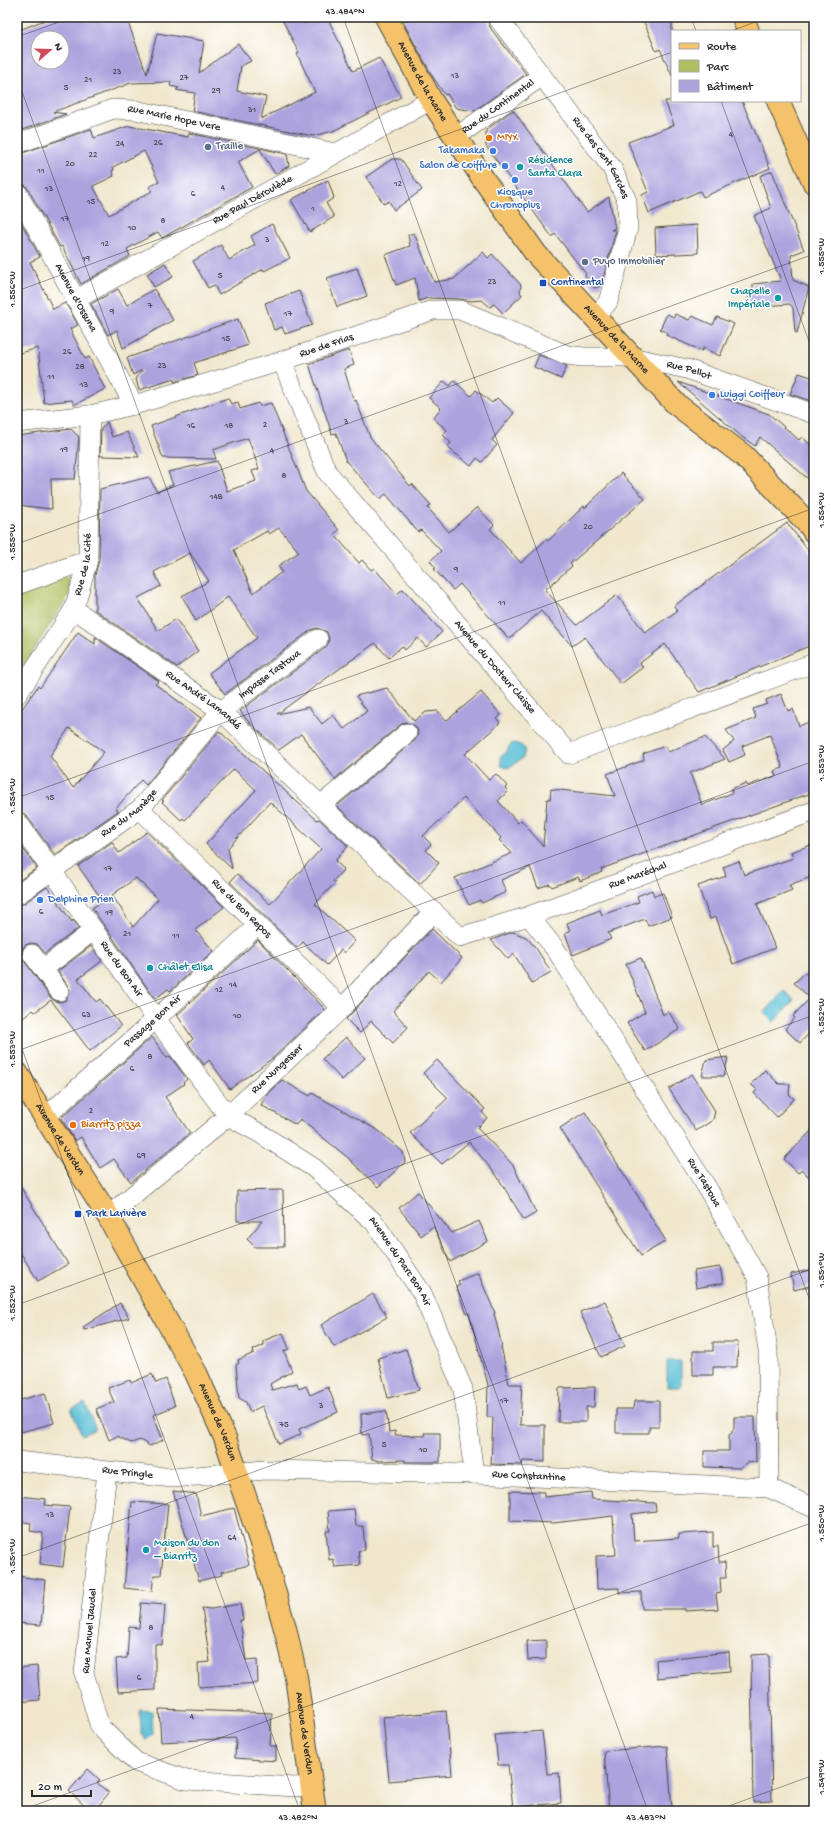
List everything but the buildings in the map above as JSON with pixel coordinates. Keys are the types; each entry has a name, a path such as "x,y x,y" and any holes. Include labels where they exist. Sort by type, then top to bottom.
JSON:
{"main road":[{"name":"Avenue de la Marne","path":"386,17 431,100 484,180 536,254 676,404 744,456 814,532"},
{"path":"743,17 748,30"},
{"path":"778,102 814,182"},
{"name":"Avenue de Verdun","path":"17,1073 108,1216 196,1373 225,1438 238,1472 260,1540 296,1677 315,1811"}],"street":[{"name":"Rue des Cent Gardes","path":"497,17 612,168 627,201 628,228 608,302 595,317"},
{"name":"Rue du Continental","path":"456,137 542,76"},
{"name":"Rue Paul Déroulède","path":"75,300 431,100"},
{"name":"Rue Marie Hope Vere","path":"17,144 113,109 135,110 335,153"},
{"name":"Avenue d'Ossuna","path":"17,192 134,405"},
{"name":"Rue de Frias","path":"17,422 90,416 134,405 282,361 433,310 460,310 567,355 583,357 631,356"},
{"name":"Rue Pellot","path":"631,356 687,369 814,414"},
{"name":"Avenue du Docteur Claisse","path":"282,361 327,472 569,754 814,663"},
{"name":"Rue de la Cité","path":"17,695 74,609 88,560 90,416"},
{"path":"17,586 88,560"},
{"name":"Rue André Lamandé","path":"74,609 221,711 460,936"},
{"name":"Impasse Tastoua","path":"221,711 318,639"},
{"name":"Rue du Manège","path":"17,895 140,809 221,711"},
{"path":"321,805 407,732"},
{"name":"Rue du Bon Repos","path":"140,809 342,1008"},
{"name":"Rue Maréchal","path":"460,936 529,916 814,811"},
{"name":"Rue du Bon Air","path":"17,821 156,1019 228,1116"},
{"name":"Rue Nungesser","path":"108,1216 228,1116 342,1008 434,911"},
{"name":"Rue Tastoua","path":"529,916 556,950 688,1157 757,1277 768,1351 769,1488"},
{"name":"Passage Bon Air","path":"45,1117 156,1019 258,925"},
{"path":"59,991 38,962 94,930"},
{"name":"Avenue du Parc Bon Air","path":"228,1116 261,1134 314,1168 374,1222 422,1293 463,1389 474,1474"},
{"name":"Rue Pringle","path":"17,1461 173,1478 238,1472"},
{"name":"Rue Constantine","path":"238,1472 265,1470 474,1474 769,1488 814,1508"},
{"name":"Rue Manuel Jaudel","path":"107,1472 84,1673 100,1727 136,1762 186,1780 294,1788 312,1786"}],"green space":[{"path":"65,576 68,579 70,593 24,665 17,646 17,595"}],"water":[{"path":"514,743 521,745 525,749 523,758 508,768 501,766 500,757 506,753 510,745"},
{"path":"784,991 794,1000 774,1022 764,1013"},
{"path":"667,1361 681,1361 681,1387 667,1387"},
{"path":"85,1403 96,1429 82,1435 71,1409"},
{"path":"140,1710 152,1711 153,1734 148,1739 145,1739 143,1735 141,1735"}],"place":[{"name":"MIYX","path":"489,138"},
{"name":"Traille","path":"208,147"},
{"name":"Takamaka","path":"493,151"},
{"name":"Salon de Coiffure","path":"505,166"},
{"name":"Résidence Santa Clara","path":"520,167"},
{"name":"Kiosque Chronoplus","path":"515,180"},
{"name":"Puyo Immobilier","path":"585,262"},
{"name":"Continental","path":"543,283"},
{"name":"Chapelle Impériale","path":"778,298"},
{"name":"Luiggi Coiffeur","path":"712,395"},
{"name":"Delphine Prien","path":"40,900"},
{"name":"Châlet Elisa","path":"150,968"},
{"name":"Biarritz pizza","path":"73,1125"},
{"name":"Park Larivère","path":"78,1214"},
{"name":"Maison du don – Biarritz","path":"146,1550"}]}
